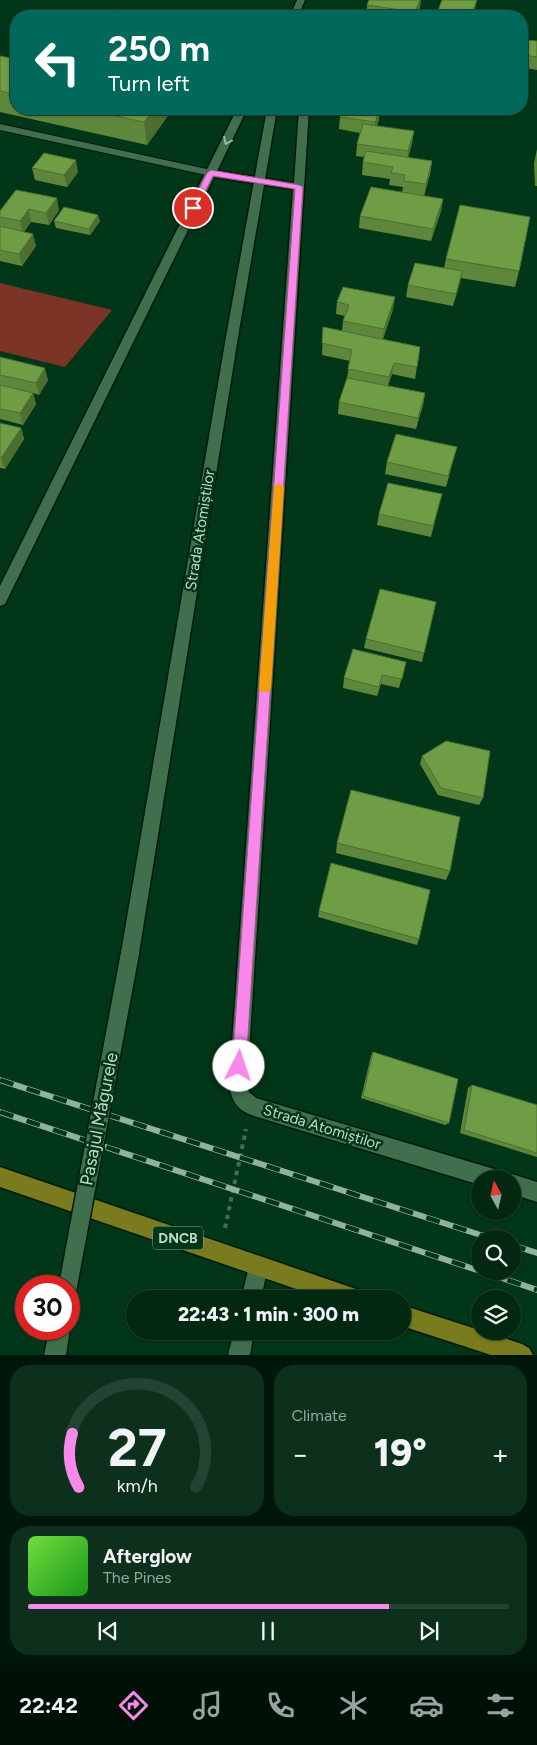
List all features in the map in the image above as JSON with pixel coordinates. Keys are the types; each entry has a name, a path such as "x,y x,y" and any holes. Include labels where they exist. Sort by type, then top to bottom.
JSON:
{"main road":[{"name":"DNCB","path":"0,1177 329,1290"},
{"path":"411,1318 522,1355"}],"street":[{"path":"0,600 239,115"},
{"name":"Strada Atomiștilor","path":"130,953 232,337 271,115"},
{"name":"Strada Atomiștilor","path":"304,115 238,1085 241,1098 251,1106 471,1172"},
{"path":"211,173 299,187"},
{"name":"Pasajul Măgurele","path":"70,1275 130,953"},
{"path":"521,1187 537,1192"},
{"path":"253,1290 258,1266"},
{"path":"55,1355 58,1340"},
{"path":"239,1355 242,1340"}],"lane":[{"path":"0,127 211,173"}],"path":[{"path":"220,1252 251,1106"}],"shaded area":[{"path":"0,283 112,310 65,367 0,351"}],"building":[{"path":"369,0 420,0 416,10 367,5"},
{"path":"442,0 477,0 473,10 438,10"},
{"path":"528,40 537,41 537,57 528,56"},
{"path":"0,56 10,58 10,93 0,91"},
{"path":"111,115 149,115 144,122"},
{"path":"341,115 378,115 375,122 340,117"},
{"path":"363,124 414,131 408,151 357,144"},
{"path":"366,151 432,161 426,184 404,181 405,175 391,173 393,167 363,162"},
{"path":"44,153 76,160 64,175 32,168"},
{"path":"371,187 443,199 433,229 360,216"},
{"path":"16,190 57,198 46,213 29,209 20,221 0,217 0,211"},
{"path":"460,205 530,217 519,271 446,259"},
{"path":"64,207 98,215 89,229 54,221"},
{"path":"0,226 33,234 19,254 0,250"},
{"path":"415,263 462,271 456,294 408,285"},
{"path":"343,287 395,297 384,329 343,321 349,305 337,302"},
{"path":"323,327 420,347 417,367 394,363 389,377 348,369 352,350 322,343"},
{"path":"0,357 45,368 36,383 0,375"},
{"path":"347,378 425,393 418,418 339,402"},
{"path":"0,385 33,393 20,413 0,409"},
{"path":"0,423 21,428 1,458 0,458"},
{"path":"396,434 457,447 448,476 387,462"},
{"path":"388,483 442,494 433,526 379,514"},
{"path":"380,589 436,602 424,653 366,639"},
{"path":"353,649 406,662 402,679 382,675 379,687 344,678"},
{"path":"446,741 490,751 483,798 441,788 422,756"},
{"path":"351,790 460,817 450,871 337,843"},
{"path":"331,863 430,890 419,939 319,911"},
{"path":"373,1052 458,1079 449,1123 363,1096"},
{"path":"472,1085 537,1105 537,1153 464,1130"}],"railway":[{"path":"0,1080 471,1232"},
{"path":"0,1112 471,1268"},
{"path":"521,1248 537,1253"},
{"path":"508,1280 537,1290"}],"slow traffic":[{"path":"265,688 279,487"}],"route":[{"path":"193,208 211,173 299,187 239,1066"}]}
